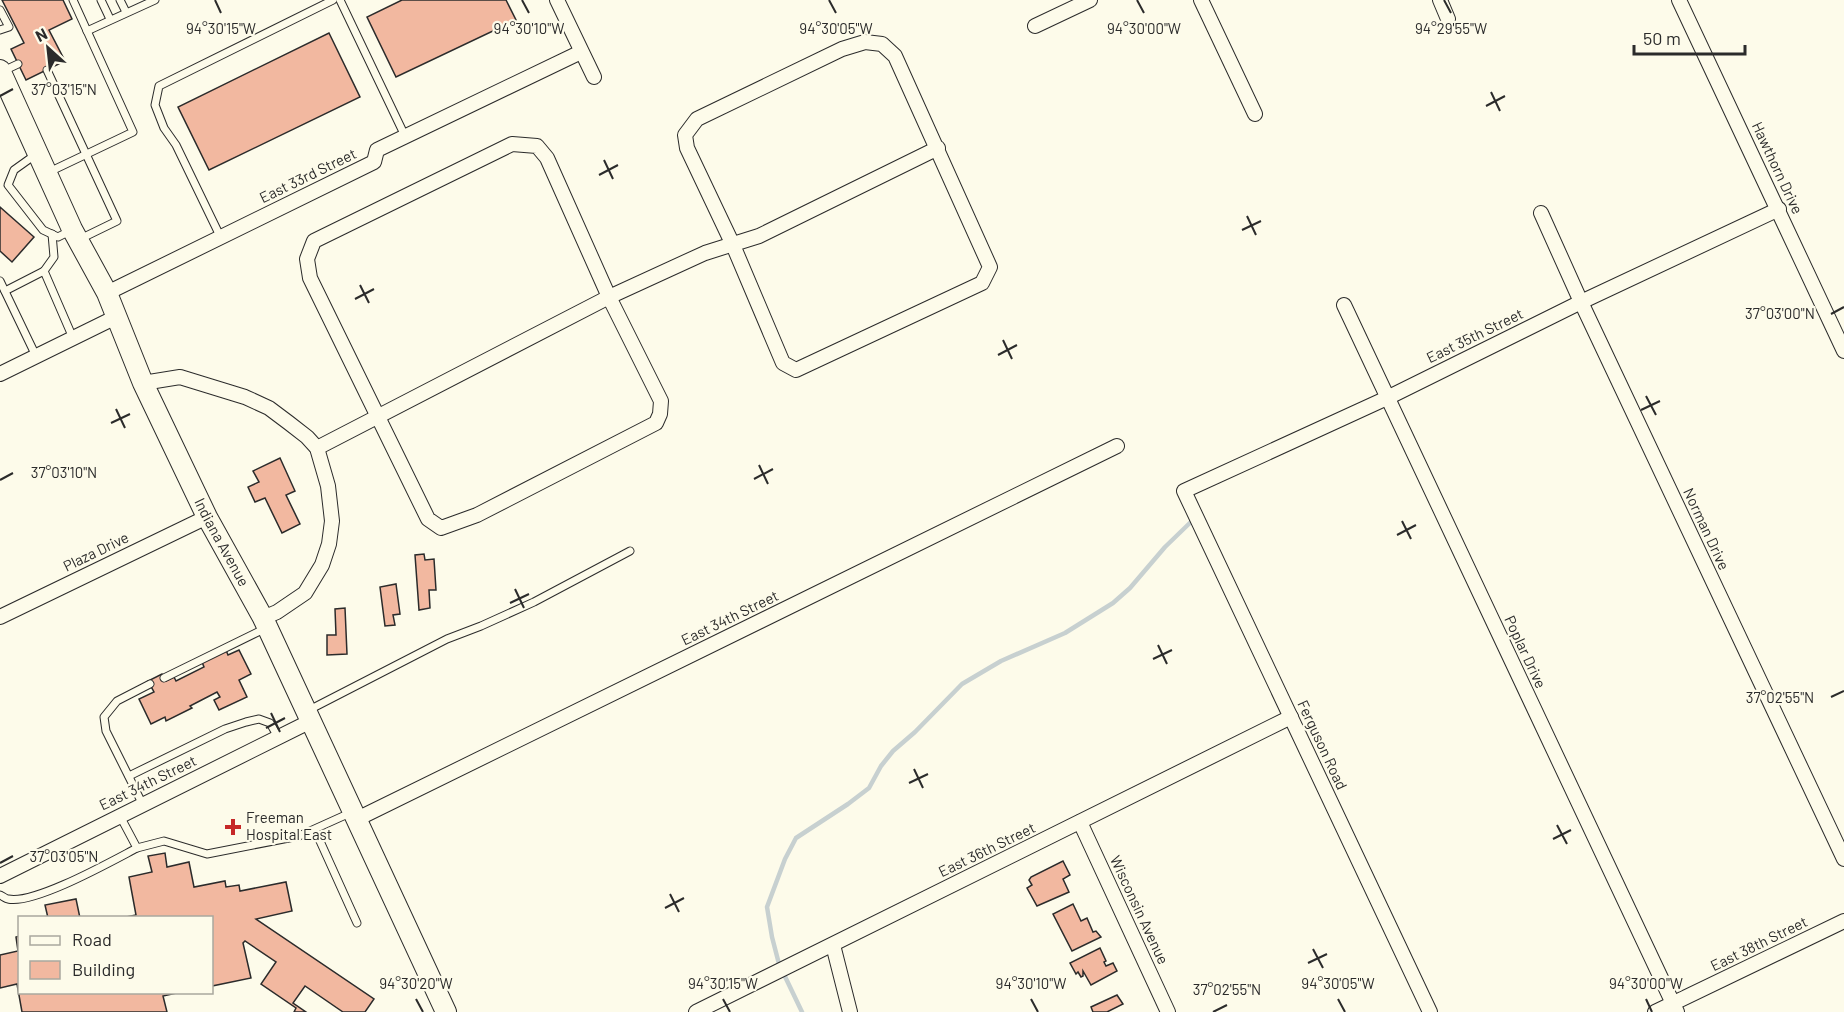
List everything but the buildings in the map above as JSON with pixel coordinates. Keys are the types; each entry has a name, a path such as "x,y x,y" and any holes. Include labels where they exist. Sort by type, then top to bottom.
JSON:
{"street":[{"path":"557,0 594,77"},
{"path":"1035,26 1090,0"},
{"path":"1202,0 1255,114"},
{"path":"1440,0 1448,19"},
{"name":"Hawthorn Drive","path":"1680,0 1844,351"},
{"path":"865,42 882,44 895,56 938,148 990,267 982,283 796,370 783,363 733,245 687,148 685,135 697,119 842,49 865,42"},
{"name":"East 33rd Street","path":"107,293 374,162 377,150 581,51"},
{"name":"Indiana Avenue","path":"5,76 75,235 107,293 143,383 207,517 265,623 446,1012"},
{"path":"512,144 537,146 547,158 609,297 661,401 660,414 656,423 477,515 441,528 428,519 310,278 307,259 314,241 512,144"},
{"path":"317,448 609,297 705,252 759,236 938,148"},
{"name":"East 35th Street","path":"1184,491 1387,398 1581,302 1779,209"},
{"name":"Norman Drive","path":"1541,213 1844,859"},
{"name":"Poplar Drive","path":"1344,305 1675,1008"},
{"path":"0,374 116,317"},
{"path":"143,383 180,377 221,388 268,408 307,436 317,448 329,497 332,521 329,544 322,565 305,593 265,623"},
{"name":"East 34th Street","path":"355,816 1117,446"},
{"name":"Ferguson Road","path":"1184,491 1430,1012"},
{"name":"Plaza Drive","path":"0,617 207,517"},
{"name":"East 34th Street","path":"0,876 278,738 309,716"},
{"name":"East 36th Street","path":"696,1012 1291,717"},
{"name":"Wisconsin Avenue","path":"1080,822 1168,1012"},
{"name":"East 38th Street","path":"1655,1012 1675,1008 1844,921"},
{"path":"833,945 850,1012"}],"lane":[{"path":"47,173 133,132 73,0"},
{"path":"101,0 110,20"},
{"path":"120,0 126,12"},
{"path":"87,31 155,0"},
{"path":"221,238 176,145 164,128 155,105 159,86 333,0"},
{"path":"340,0 405,136"},
{"path":"0,9 9,27 0,30"},
{"path":"38,153 14,170 8,185 43,230 58,237 75,235 117,221 47,70"},
{"path":"5,291 44,271 54,257 52,234"},
{"path":"44,271 73,338"},
{"path":"0,281 36,356"},
{"path":"309,716 447,639 534,602 630,551"},
{"path":"164,678 265,623"},
{"path":"143,805 106,731 104,717 117,701 150,684"},
{"path":"129,776 225,729 246,722 259,719 270,723 278,738"},
{"path":"120,816 137,848"},
{"path":"0,894 8,899 41,893 137,848 164,841 207,854 299,836 355,816"},
{"path":"315,830 357,923"}],"waterway":[{"path":"802,1012 779,964 767,907 785,859 796,838 869,788 881,766 893,751 962,684 1001,661 1065,633 1113,603 1130,588 1165,547 1195,518"}],"place":[{"name":"Freeman Hospital East","path":"233,827"}]}
